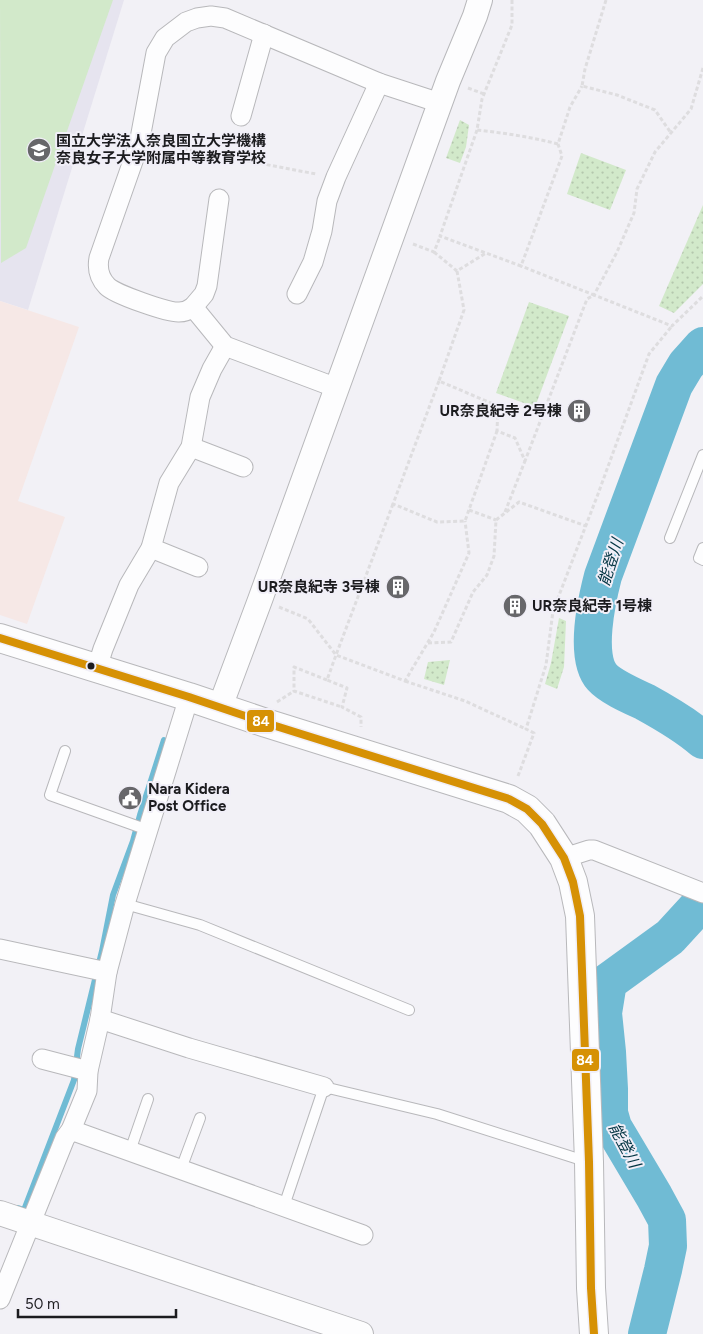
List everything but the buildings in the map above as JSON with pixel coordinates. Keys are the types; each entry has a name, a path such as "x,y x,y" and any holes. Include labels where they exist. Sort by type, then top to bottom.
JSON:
{"highway":[{"path":"0,638 189,696 361,753 509,799 528,809 542,824 564,858 573,882 580,916 594,1334"}],"street":[{"path":"220,707 440,103 480,0"},
{"path":"220,199 207,286 204,294 194,307 184,312 173,312 119,294 107,287 100,277 97,267 140,141 156,53 165,38 186,22 212,16 225,18 379,83 440,103"},
{"path":"241,116 264,34"},
{"path":"297,294 312,262 322,231 327,200 379,83"},
{"path":"194,307 224,346 337,388"},
{"path":"96,668 129,585 151,548 169,484 191,447 200,397 224,346"},
{"path":"191,447 243,466"},
{"path":"151,548 198,567"},
{"path":"0,1300 65,1138 71,1130 87,1091 88,1071 100,1019 107,972 125,904 189,696"},
{"path":"564,858 594,850 699,891"},
{"path":"0,949 107,972"},
{"path":"100,1019 189,1048 324,1087"},
{"path":"42,1058 88,1071"},
{"path":"71,1130 363,1235"},
{"path":"0,1213 352,1332"}],"lane":[{"path":"670,538 703,455"},
{"path":"703,548 699,558 703,560"},
{"path":"65,751 50,795 148,830"},
{"path":"125,904 200,925 409,1010"},
{"path":"284,1206 324,1087 437,1114 589,1162"},
{"path":"130,1151 148,1099"},
{"path":"181,1169 200,1118"}],"path":[{"path":"434,252 477,130 482,99 512,25 512,0"},
{"path":"521,266 562,156 558,144 570,106 582,86 585,69 606,0"},
{"path":"505,512 586,299 594,295 617,252 634,213 637,189 651,159 690,109 703,68"},
{"path":"582,86 655,110 671,133"},
{"path":"477,130 521,136 558,144"},
{"path":"140,141 336,177"},
{"path":"440,236 672,326"},
{"path":"327,680 464,310 457,271 434,252 412,244"},
{"path":"457,271 486,253"},
{"path":"526,729 546,665 553,612 649,354 672,326 703,296"},
{"path":"405,681 434,632 468,553 465,521 497,432 498,406 439,381"},
{"path":"497,432 515,438 525,461"},
{"path":"427,643 452,642 473,592 487,575 494,556 496,520 505,512 519,502 586,526"},
{"path":"393,504 437,522 465,521"},
{"path":"469,510 496,520"},
{"path":"260,600 308,619 336,655 465,701 534,733 509,799"},
{"path":"342,707 348,688 294,667 294,691 342,707 361,717 361,753"}],"shaded area":[{"name":"国立大学法人奈良国立大学機構 奈良女子大学附属中等教育学校","path":"0,0 124,0 28,310 0,301"},
{"path":"0,301 79,327 18,501 65,517 27,624 0,615"}],"green space":[{"name":"国立大学法人奈良国立大学機構 奈良女子大学附属中等教育学校","path":"0,0 113,0 26,248 1,263"},
{"path":"460,120 469,125 466,147 460,163 446,158"},
{"path":"581,153 626,170 610,210 567,194"},
{"path":"703,205 703,284 674,313 659,306"},
{"path":"529,302 569,316 535,407 496,393"},
{"path":"559,618 566,621 564,667 557,689 545,684 551,663"},
{"path":"450,660 444,685 424,679 428,662"}],"waterway":[{"name":"能登川","path":"703,346 686,365 674,385 603,576 595,613 593,642 597,668 606,681 668,715 703,740"},
{"path":"18,1208 24,1210 74,1080 78,1049 102,951 113,895 133,841 164,740"},
{"name":"能登川","path":"647,1334 668,1246 667,1220 613,1127 609,1113 607,1052 603,1013 608,982 670,937 703,901"}],"transit line":[{"name":"84","path":"0,638 509,799 527,809 542,824 564,858 573,882 580,916 594,1334"}],"place":[{"name":"国立大学法人奈良国立大学機構 奈良女子大学附属中等教育学校","path":"39,150"},
{"name":"UR奈良紀寺 2号棟","path":"579,411"},
{"name":"UR奈良紀寺 3号棟","path":"398,587"},
{"name":"UR奈良紀寺 1号棟","path":"515,606"},
{"name":"Nara Kidera Post Office","path":"130,798"}]}
